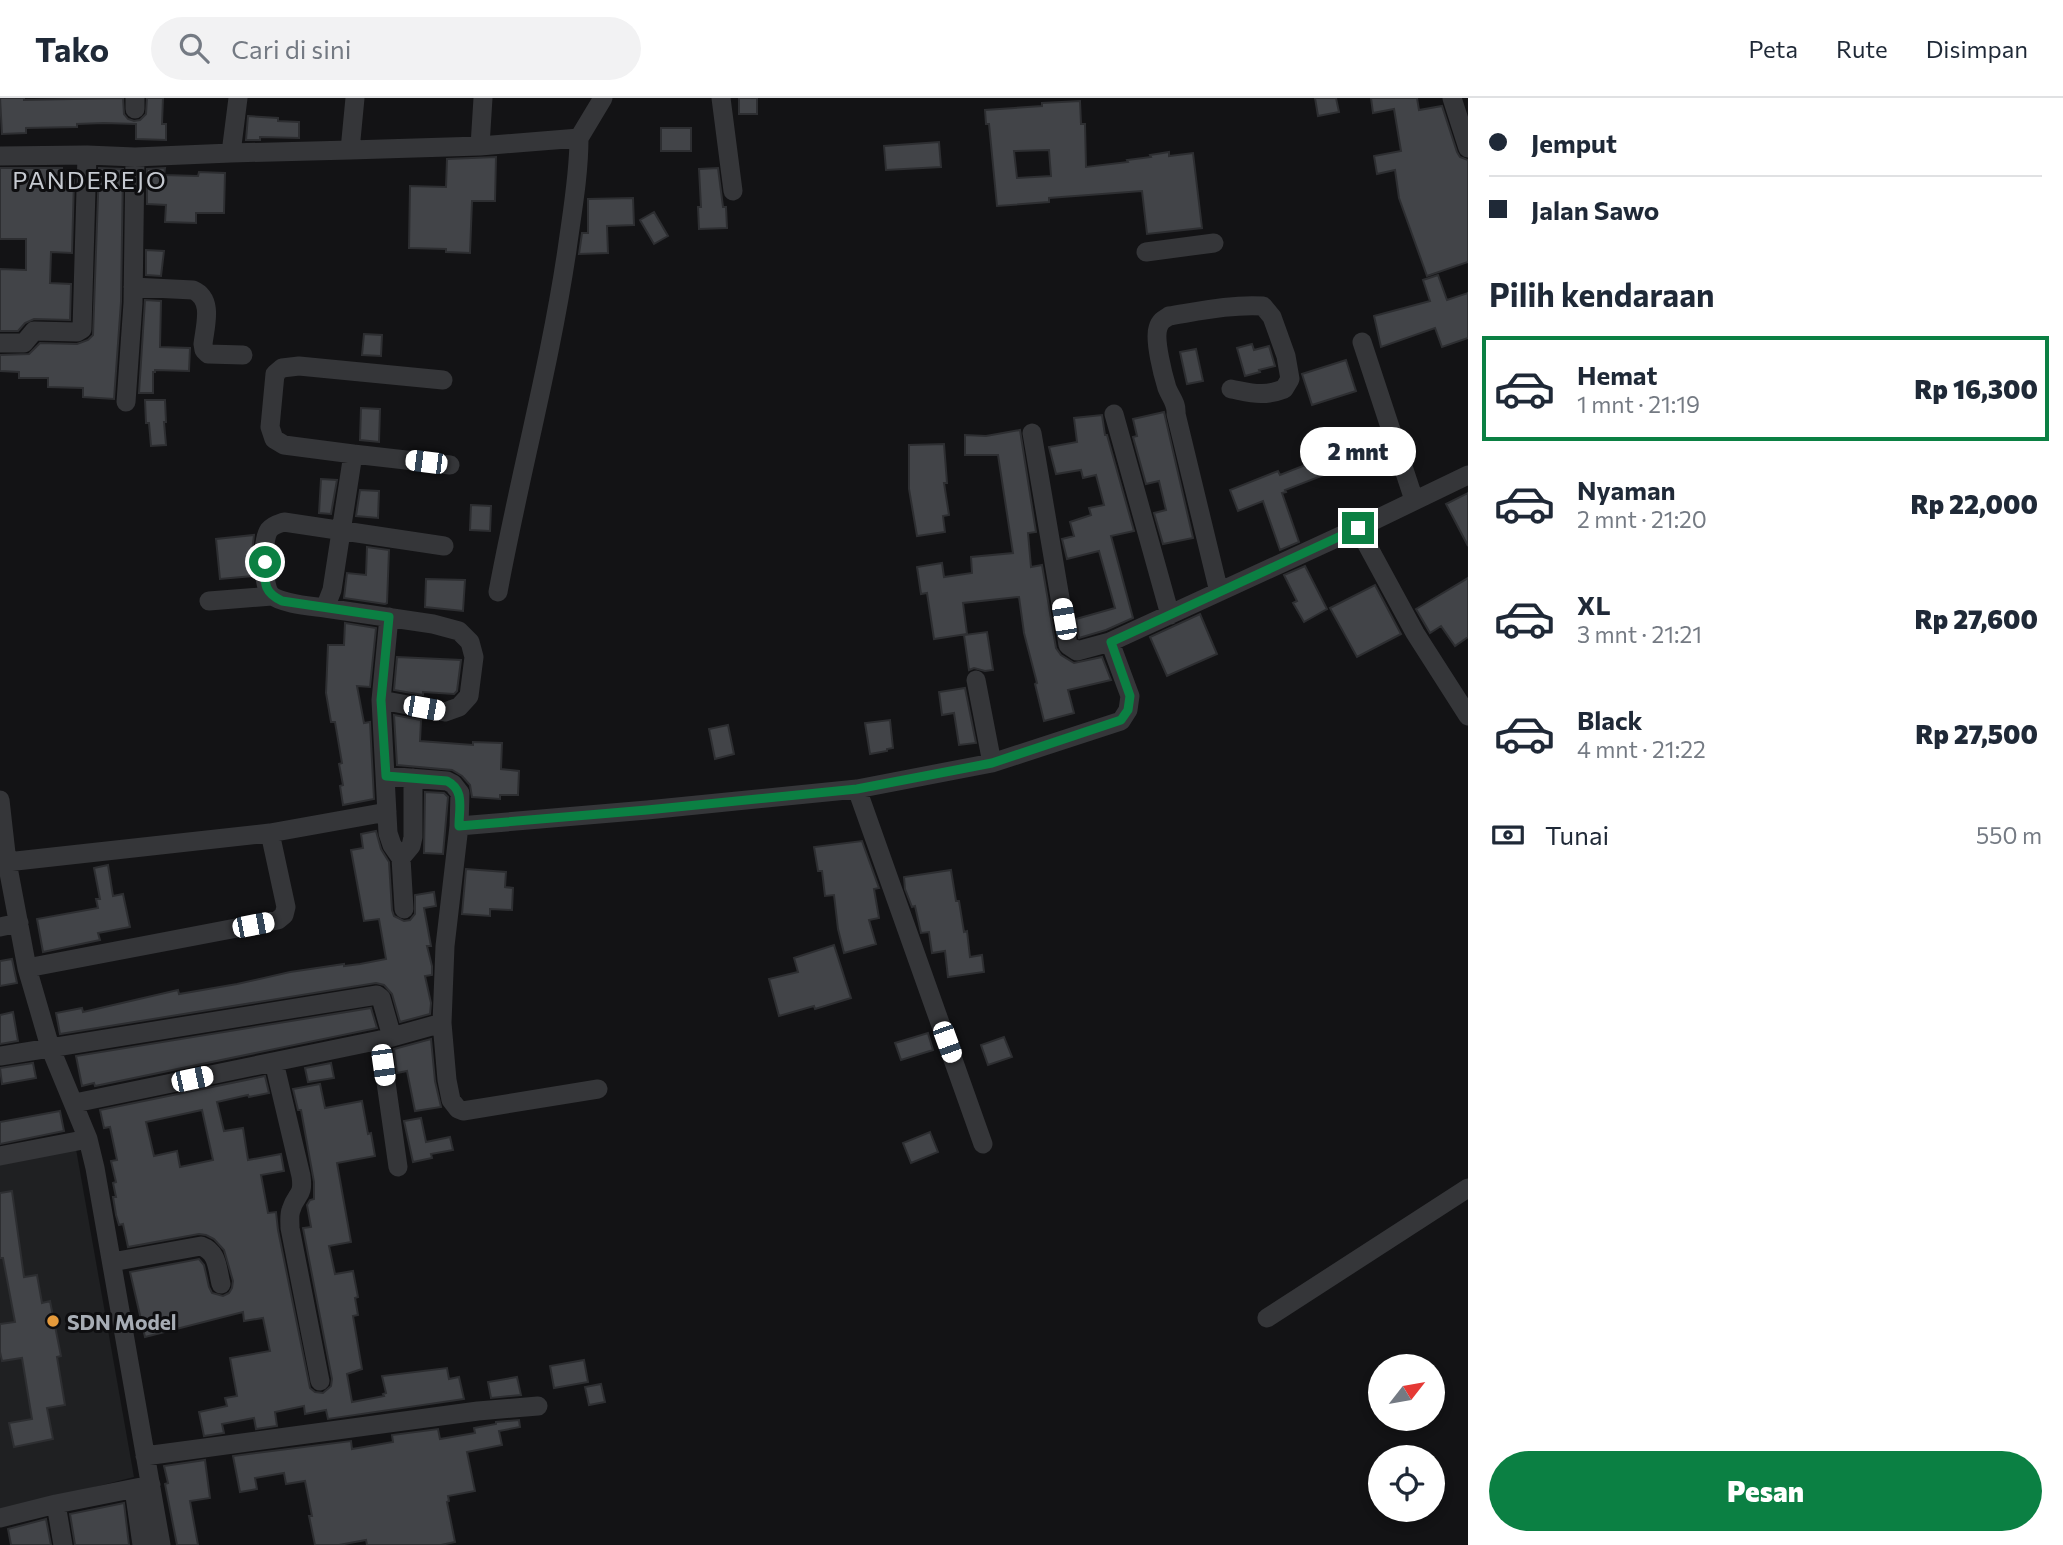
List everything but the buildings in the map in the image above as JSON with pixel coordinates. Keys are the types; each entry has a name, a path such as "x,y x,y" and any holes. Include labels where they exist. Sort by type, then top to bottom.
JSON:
{"street":[{"path":"231,152 238,98"},
{"path":"350,150 355,98"},
{"path":"480,146 484,98"},
{"path":"498,592 513,509 537,412 560,298 573,207 579,138 603,98"},
{"path":"721,98 733,191"},
{"path":"1452,98 1468,148"},
{"path":"0,156 135,157 480,146 579,138"},
{"path":"0,343 24,343 34,331 77,332 82,329 87,155"},
{"path":"126,402 133,287 135,157"},
{"path":"1146,252 1214,243"},
{"path":"133,287 198,292 204,297 206,307 204,349 208,354 243,355"},
{"path":"1219,592 1176,414 1177,406 1168,390 1160,357 1157,330 1162,320 1169,316 1209,310 1248,305 1263,306 1272,317 1286,356 1290,379 1284,389 1273,393 1260,395 1231,389"},
{"path":"1362,342 1414,500"},
{"path":"443,380 299,366 282,368 275,374 271,427 274,439 284,445 450,465"},
{"path":"1114,414 1170,615"},
{"path":"1032,433 1068,645 1077,651 1111,642 1414,500 1466,481"},
{"path":"325,608 342,531 353,454"},
{"path":"381,700 445,712 459,707 469,696 474,657 470,642 459,631 433,624 282,601 272,596 266,588 265,543 268,531 284,522 444,546"},
{"path":"1358,528 1415,633 1468,716"},
{"path":"209,601 272,596"},
{"path":"389,617 381,700 388,833 401,858 404,909"},
{"path":"459,826 857,789 992,763 1121,720 1128,710 1130,696 1111,642"},
{"path":"976,680 992,763"},
{"path":"386,776 447,781 460,793 459,826 445,946 442,1023 451,1100 458,1109 464,1111 598,1089"},
{"path":"401,858 411,846 413,837 413,779"},
{"path":"857,789 983,1144"},
{"path":"0,800 10,925 27,968 50,1047 88,1139 112,1262 145,1457 142,1545"},
{"path":"7,862 270,833 387,812"},
{"path":"27,968 278,920 284,915 286,907 270,833"},
{"path":"0,1056 376,995 381,998 398,1167"},
{"path":"75,1104 386,1039 442,1023"},
{"path":"274,1062 303,1188 291,1208 290,1228 320,1381"},
{"path":"0,1156 88,1139"},
{"path":"1267,1318 1468,1188"},
{"path":"112,1262 201,1246 215,1255 221,1283"},
{"path":"145,1457 478,1411 538,1406"},
{"path":"0,1518 142,1487"},
{"path":"142,1487 160,1545"},
{"path":"57,1504 63,1545"}],"shaded area":[{"name":"SDN Model","path":"76,1149 134,1477 0,1511 0,1165"}],"place":[{"name":"SDN Model","path":"53,1321"}],"district":[{"name":"PANDEREJO","path":"90,179"}],"route":[{"path":"265,562 266,588 272,596 282,601 389,617 381,700 386,776 447,781 453,784 460,793 459,826 857,789 992,763 1095,729 1121,720 1130,702 1111,642 1358,528"}]}
